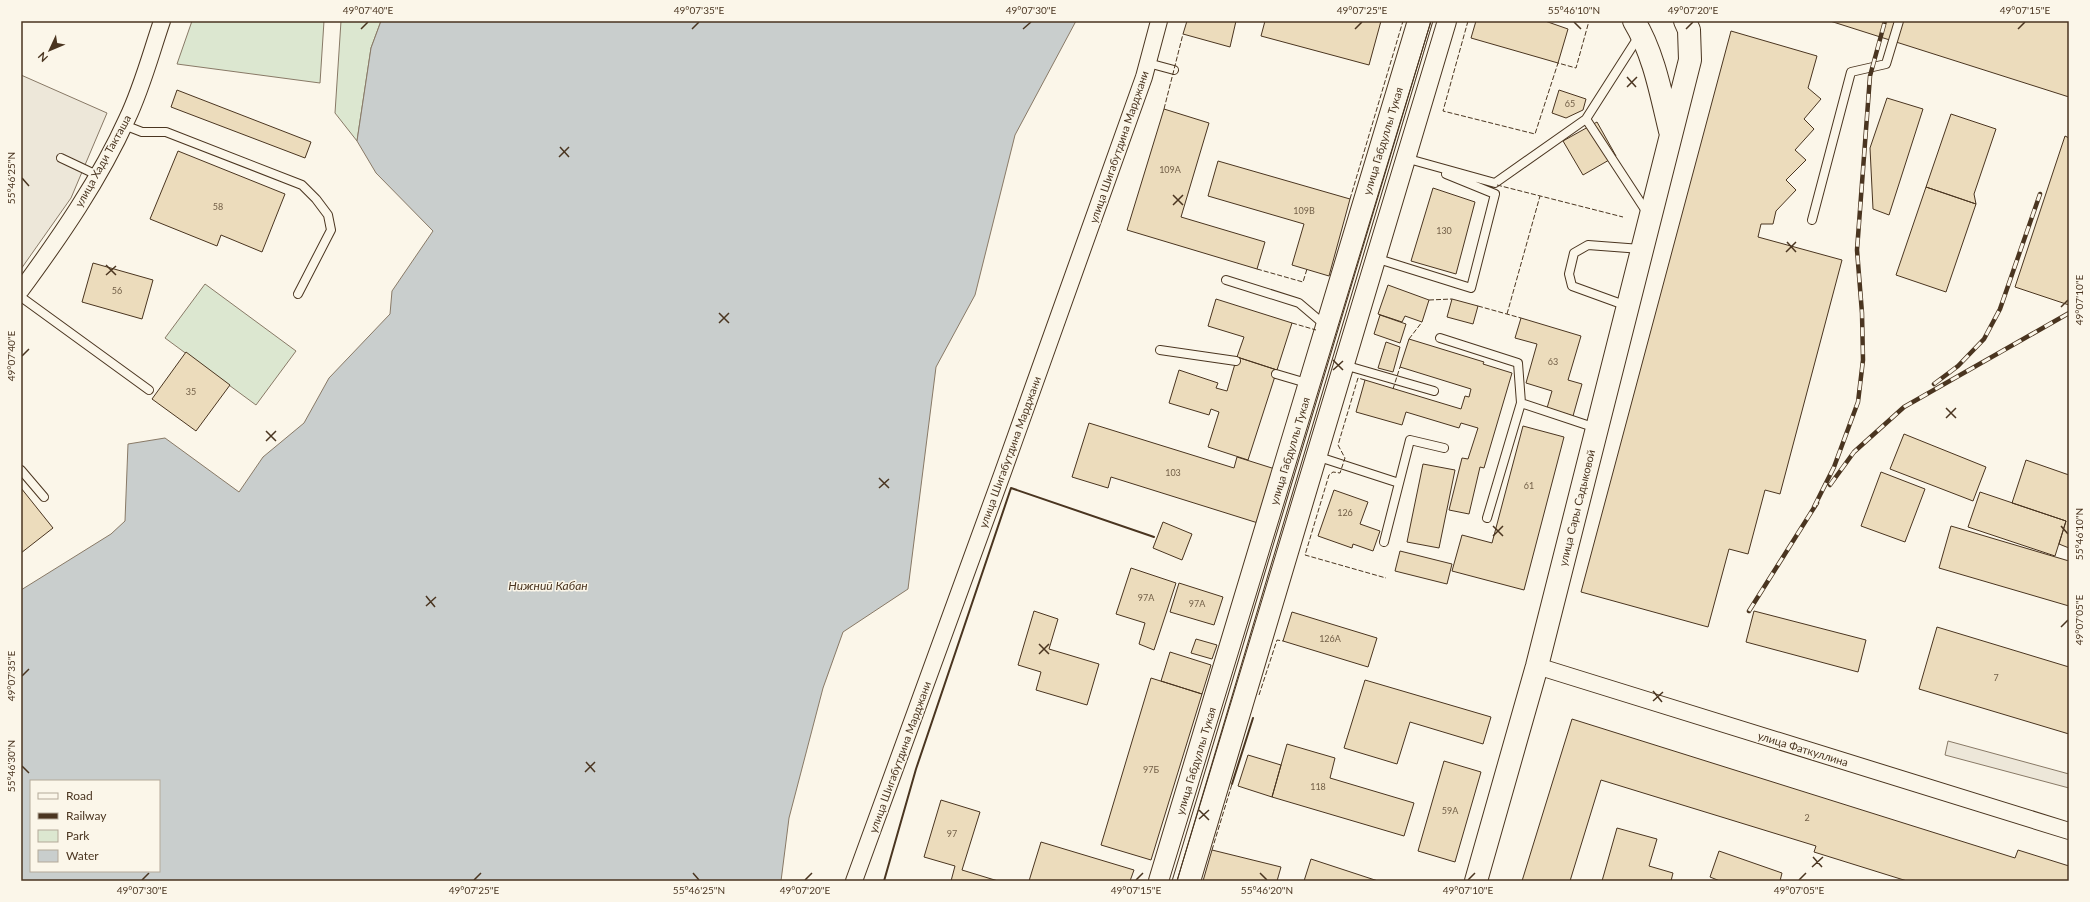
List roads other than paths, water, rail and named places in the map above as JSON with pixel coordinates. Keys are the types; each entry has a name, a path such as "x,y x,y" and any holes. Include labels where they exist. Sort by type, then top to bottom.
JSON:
{"main road":[{"name":"улица Габдуллы Тукая","path":"1160,881 1419,21"},
{"path":"1189,881 1374,258 1411,159 1445,21"},
{"name":"улица Сары Садыковой","path":"1476,881 1537,666 1670,132 1690,60 1689,30 1685,21"},
{"name":"улица Сары Садыковой","path":"1637,27 1656,76 1670,132"}],"street":[{"name":"улица Хади Такташа","path":"21,290 70,220 97,176 124,125 162,21"},
{"name":"улица Шигабутдина Марджани","path":"854,881 1003,472 1148,63 1159,21"},
{"name":"улица Фаткуллина","path":"1537,666 2069,831"}],"lane":[{"path":"1812,220 1851,72 1886,64 1899,21"},
{"path":"1411,159 1495,183 1586,119 1637,27"},
{"path":"1148,63 1174,70"},
{"path":"1586,119 1650,217"},
{"path":"124,125 142,132 166,132 302,185 316,199 328,215 331,230 298,294"},
{"path":"61,158 97,176"},
{"path":"1374,258 1471,288 1495,194 1411,159"},
{"path":"1627,306 1572,286 1569,274 1574,253 1588,245 1642,249"},
{"path":"1226,280 1299,303 1319,320 1328,324"},
{"path":"21,297 149,390"},
{"path":"1440,338 1518,363 1521,403 1487,518"},
{"path":"1160,350 1236,361"},
{"path":"1342,365 1434,391"},
{"path":"1276,374 1310,384"},
{"path":"1521,403 1597,428"},
{"path":"1384,542 1410,440 1444,448"},
{"path":"1315,456 1399,483"},
{"path":"21,470 44,496"}],"water":[{"name":"Нижний Кабан","path":"381,21 1076,21 1015,135 975,295 936,367 908,589 843,632 823,688 789,818 781,881 21,881 21,590 111,534 125,521 128,444 165,438 239,492 263,457 304,423 329,378 390,314 392,291 433,231 376,173 357,141 371,48"}],"tram line":[{"path":"1169,881 1431,21"},
{"path":"1177,881 1437,21"}],"railway":[{"path":"1814,507 1834,467 1858,402 1863,360 1862,313 1857,250 1870,76 1885,21"},
{"path":"1934,384 1958,366 1984,339 2000,309 2040,194"},
{"path":"1830,485 1854,452 1904,407 2069,313"},
{"path":"1749,611 1817,503"}]}
